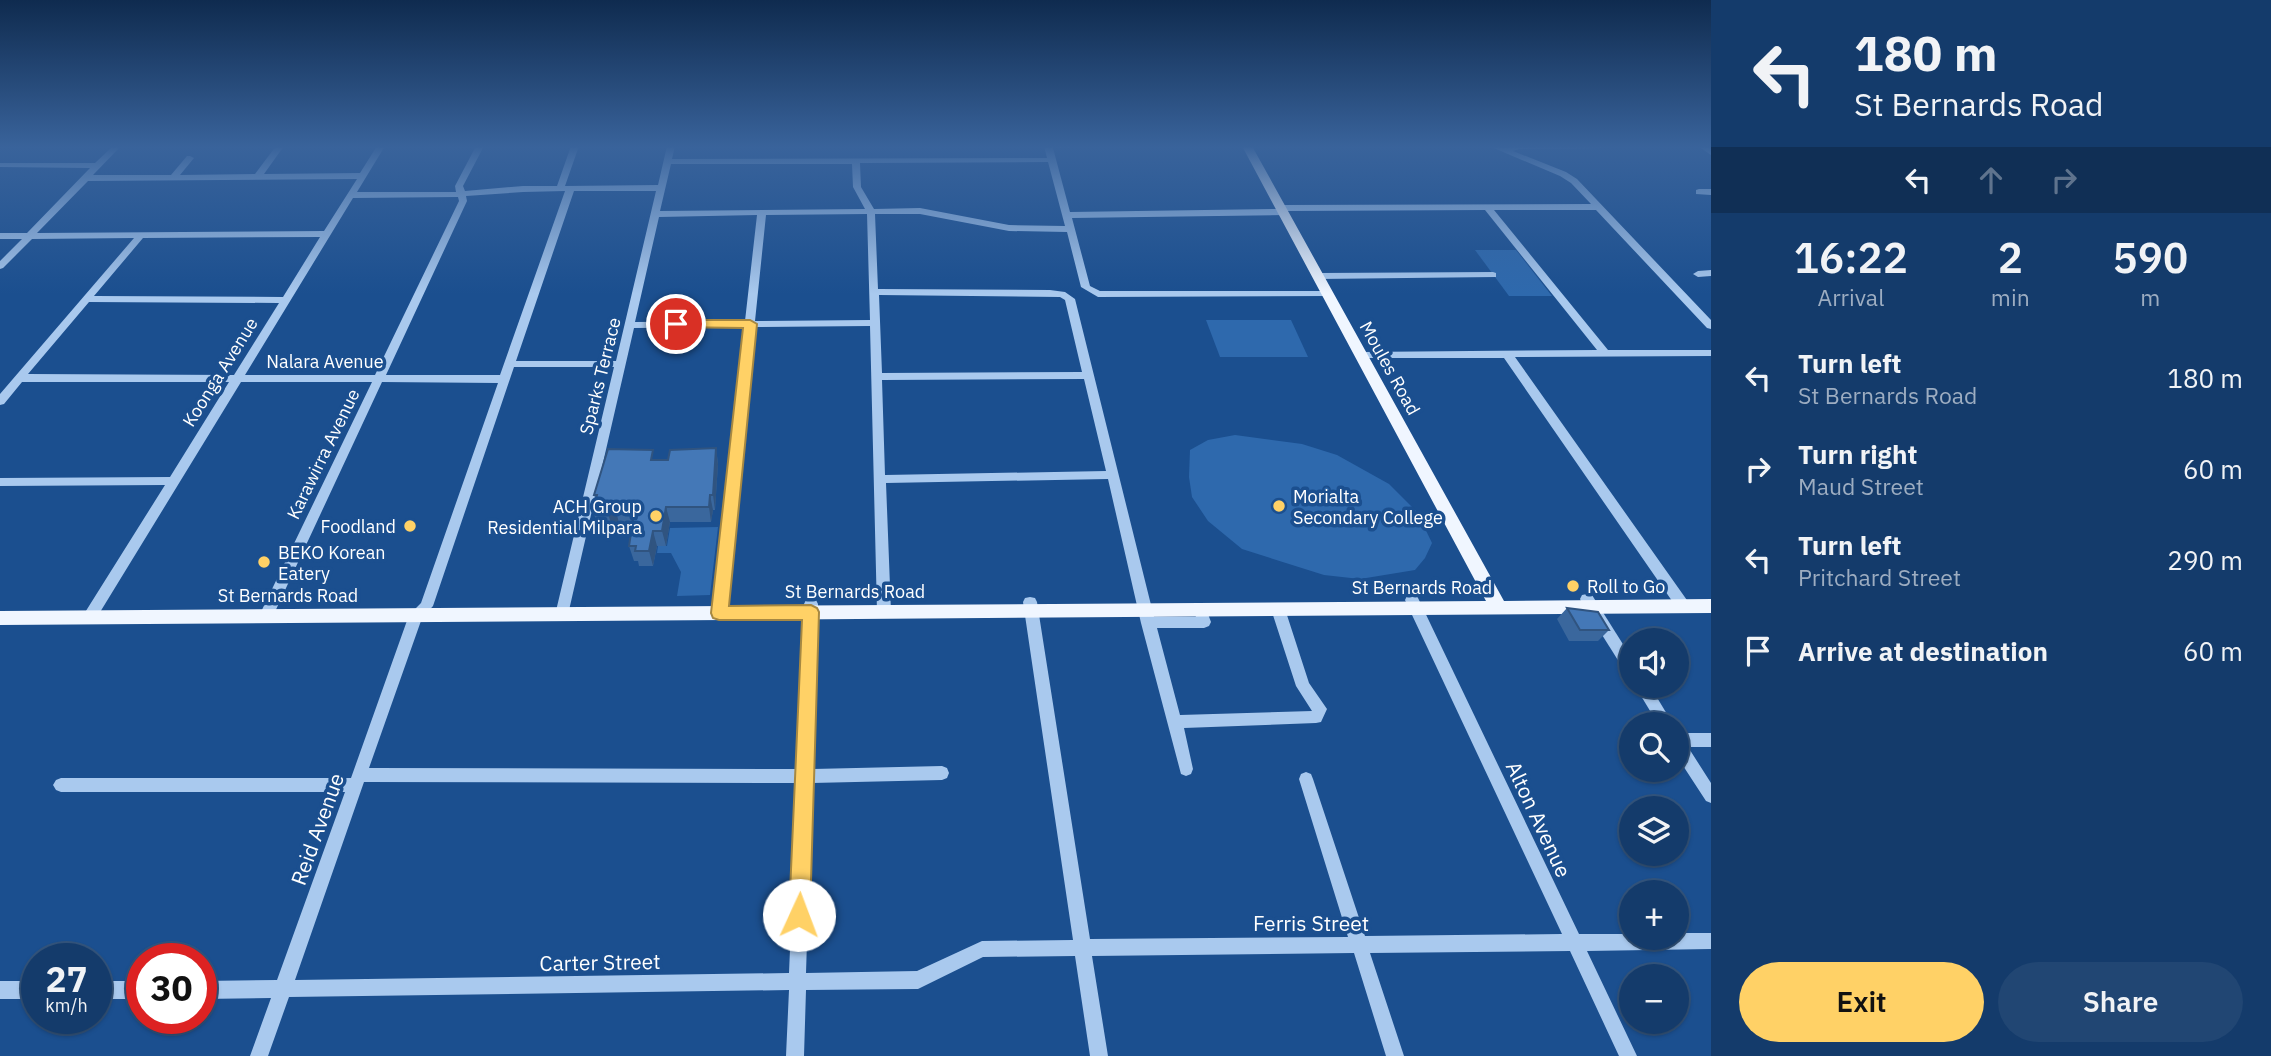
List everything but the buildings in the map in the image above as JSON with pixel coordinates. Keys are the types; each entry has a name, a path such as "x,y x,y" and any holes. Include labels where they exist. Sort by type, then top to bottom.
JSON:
{"main road":[{"name":"Moules Road","path":"1274,195 1496,603"},
{"name":"St Bernards Road","path":"1681,602 1711,597"},
{"name":"St Bernards Road","path":"0,610 91,613 1031,607 1146,612 1496,603 1681,602 1711,606"},
{"name":"St Bernards Road","path":"1146,612 1414,604"},
{"name":"St Bernards Road","path":"0,618 91,613"}],"street":[{"path":"0,266 68,195"},
{"name":"Koonga Avenue","path":"91,613 351,195"},
{"name":"Karawirra Avenue","path":"268,612 463,201 462,195"},
{"name":"Reid Avenue","path":"259,1056 357,780 511,364 563,195"},
{"name":"Sparks Terrace","path":"563,610 659,195"},
{"path":"862,195 871,212 884,608"},
{"path":"1062,195 1086,287 1098,294 1328,293"},
{"path":"1587,195 1711,326"},
{"path":"1487,207 1605,354"},
{"path":"1067,215 1598,207"},
{"path":"655,214 920,211 1009,228 1071,229"},
{"path":"720,609 762,213"},
{"path":"0,236 327,234"},
{"path":"0,401 141,235"},
{"path":"1698,274 1711,273"},
{"path":"1318,276 1493,275"},
{"path":"874,292 1039,293 1065,295 1071,303 1186,769"},
{"path":"86,299 286,300"},
{"path":"630,325 875,323"},
{"path":"1507,354 1681,602"},
{"path":"1361,355 1711,354"},
{"path":"511,364 620,364"},
{"path":"877,377 1088,375"},
{"name":"Nalara Avenue","path":"19,378 504,379"},
{"path":"880,479 1113,475"},
{"path":"0,482 173,481"},
{"path":"1590,603 1619,649"},
{"name":"Alton Avenue","path":"1414,604 1628,1056"},
{"path":"1031,607 1100,1056"},
{"path":"795,1056 811,608"},
{"path":"1175,722 1316,718 1320,709 1303,686 1278,609"},
{"path":"1689,741 1711,740"},
{"path":"1689,761 1711,796"},
{"path":"61,785 942,773"},
{"path":"1306,779 1395,1056"},
{"name":"Ferris Street","path":"918,980 982,948 1711,941"},
{"name":"Carter Street","path":"217,990 918,980"},
{"path":"0,990 21,990"}],"shaded area":[{"path":"1475,250 1516,250 1552,296 1509,296"},
{"path":"1206,320 1291,320 1308,357 1220,357"},
{"path":"1235,435 1302,444 1337,455 1389,484 1417,512 1432,543 1425,558 1415,570 1360,579 1324,575 1242,549 1208,521 1192,497 1189,477 1190,450 1208,440"},
{"path":"718,527 710,595 677,596 681,572 671,553 657,553 658,546 667,546 670,528"}],"place":[{"name":"Morialta Secondary College","path":"1279,506"},
{"name":"ACH Group Residential Milpara","path":"656,516"},
{"name":"Foodland","path":"410,526"},
{"name":"BEKO Korean Eatery","path":"264,562"},
{"name":"Roll to Go","path":"1573,586"}],"route":[{"path":"676,324 750,324 719,613 811,612 799,915"}]}
